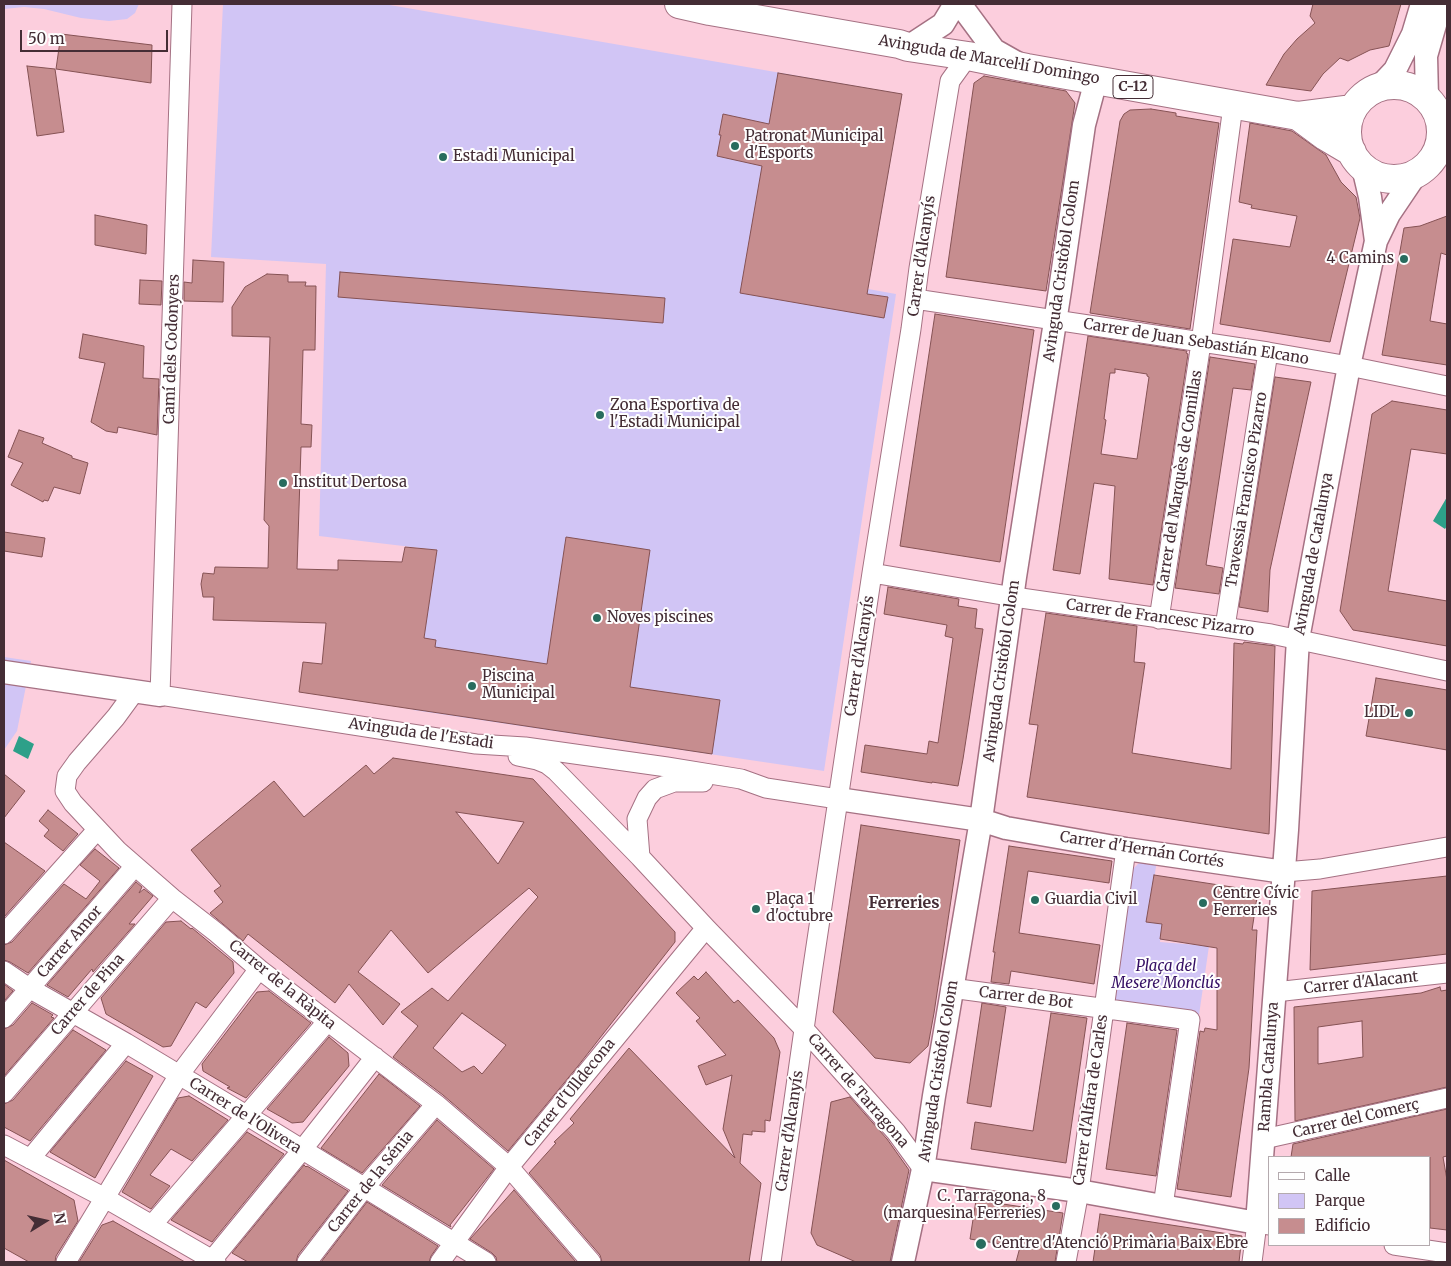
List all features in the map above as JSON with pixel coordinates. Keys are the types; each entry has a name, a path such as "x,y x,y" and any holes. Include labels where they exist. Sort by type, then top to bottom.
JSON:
{"main road":[{"name":"Avinguda de Marcel·lí Domingo","path":"679,4 1233,106 1298,116 1353,109"},
{"path":"1358,159 1347,130 1353,109 1364,96 1379,87 1401,85 1415,90 1437,110 1440,123 1440,142 1430,166"},
{"name":"Avinguda de Marcel·lí Domingo","path":"1298,116 1358,159"},
{"name":"C-12","path":"1358,159 1380,177 1392,179 1404,178 1430,166"}],"street":[{"name":"Camí dels Codonyers","path":"160,695 182,4"},
{"path":"908,47 943,24 955,4"},
{"path":"960,4 994,50 1027,68"},
{"path":"1379,87 1395,70 1413,34 1422,4"},
{"path":"1437,110 1426,56 1441,4"},
{"name":"Carrer d'Alcanyís","path":"771,1262 872,573 950,80 968,56"},
{"name":"Avinguda Cristòfol Colom","path":"903,1262 924,1169 930,1116 981,820 1014,597 1015,577 1084,125 1096,80"},
{"name":"Carrer del Marquès de Comillas","path":"1159,619 1201,343 1233,106"},
{"path":"1358,159 1370,197 1376,241"},
{"path":"1376,241 1389,214 1430,166"},
{"name":"Avinguda de Catalunya","path":"1284,872 1298,640 1349,366 1376,241"},
{"name":"Carrer de Juan Sebastián Elcano","path":"915,299 1268,352 1447,386"},
{"name":"Travessia Francisco Pizarro","path":"1225,627 1268,352"},
{"name":"Carrer de Francesc Pizarro","path":"872,573 1014,597 1225,627 1447,671"},
{"name":"Avinguda de l'Estadi","path":"4,672 476,744 525,747 587,755 741,779 766,788 838,799"},
{"name":"Carrer de la Ràpita","path":"135,691 67,776 65,791 73,803 118,851 172,898 259,969 436,1104 509,1168 591,1262"},
{"name":"Carrer de Tarragona","path":"476,744 548,764 640,857 805,1030 896,1132 924,1169"},
{"path":"564,780 566,771 587,755"},
{"path":"640,857 638,819 647,798 655,789 674,782 706,782 740,788 766,788"},
{"name":"Carrer d'Hernán Cortés","path":"838,799 981,820 1006,828 1126,849 1284,872 1320,869 1447,847"},
{"path":"4,934 97,830"},
{"name":"Carrer d'Alfara de Carles","path":"1066,1262 1079,1191 1126,849"},
{"name":"Carrer Amor","path":"4,1018 136,866"},
{"name":"Rambla Catalunya","path":"1252,1262 1264,1224 1264,1139 1284,872"},
{"name":"Carrer de Pina","path":"4,1093 172,898"},
{"name":"Carrer d'Ulldecona","path":"440,1262 509,1168 706,928"},
{"path":"66,1262 179,1075 259,969"},
{"name":"Carrer de l'Olivera","path":"4,971 29,988 126,1043 246,1115 486,1262"},
{"name":"Carrer d'Alacant","path":"1275,992 1447,973"},
{"name":"Carrer de Bot","path":"951,988 1190,1020 1163,1206"},
{"path":"152,1226 327,1022"},
{"path":"30,1159 126,1043"},
{"path":"4,1145 105,1198 214,1261 375,1057"},
{"name":"Carrer del Comerç","path":"1264,1139 1447,1098"},
{"name":"Carrer de la Sénia","path":"307,1262 364,1188 436,1104"},
{"path":"924,1169 1079,1191 1264,1224"},
{"path":"1401,1246 1447,1253"}],"green space":[{"path":"4,4 139,4 135,13 127,19 109,21 81,18 44,9 24,7 4,9"},
{"name":"Zona Esportiva de l'Estadi Municipal","path":"223,4 384,4 902,94 868,289 896,294 824,771 413,710 437,550 319,536 326,264 211,257"},
{"path":"4,657 31,661 17,731 4,750"},
{"name":"Plaça del Mesere Monclús","path":"1144,861 1157,861 1148,915 1163,918 1160,942 1209,946 1199,1015 1112,1001 1132,870"}],"shaded area":[{"path":"1447,497 1447,526 1445,529 1433,521"},
{"path":"19,736 34,744 28,759 13,751"}],"building":[{"path":"1313,4 1401,4 1389,46 1370,50 1348,61 1340,58 1323,74 1311,91 1266,85 1284,54 1315,23 1310,16"},
{"path":"61,34 152,45 151,83 56,69"},
{"path":"27,66 55,69 64,132 37,136"},
{"path":"778,73 902,94 867,294 888,297 884,318 740,293 762,166 717,156 721,135 719,135 723,114 769,124"},
{"path":"984,76 1066,91 1075,103 1046,291 946,277 974,83"},
{"path":"1151,109 1176,113 1176,116 1219,123 1190,329 1090,313 1120,121 1124,114 1130,110"},
{"path":"1250,123 1292,131 1326,155 1341,182 1356,197 1360,218 1330,342 1220,324 1233,239 1290,247 1297,216 1251,208 1252,205 1239,202"},
{"path":"95,215 147,225 146,254 95,245"},
{"path":"1447,216 1447,255 1441,253 1430,321 1447,324 1447,365 1382,355 1404,228 1420,226"},
{"path":"193,260 224,262 223,302 184,301 184,282 192,283"},
{"path":"340,272 665,298 663,323 338,297"},
{"path":"267,274 288,275 288,282 306,282 305,286 316,286 315,350 303,350 301,424 312,425 311,447 301,447 297,569 338,570 338,560 402,562 405,547 437,550 424,638 436,640 435,647 547,664 566,537 650,550 630,687 720,700 712,754 299,692 303,662 322,664 326,623 213,620 214,597 203,597 201,584 203,573 214,574 215,567 268,568 269,526 264,520 270,337 232,336 232,307 245,287"},
{"path":"140,280 162,281 161,305 139,304"},
{"path":"935,314 1034,330 1000,562 900,546"},
{"path":"83,334 144,346 143,378 159,379 157,435 118,427 117,433 106,431 91,422 105,363 79,358"},
{"path":"1088,336 1187,351 1153,585 1109,579 1115,486 1094,483 1080,574 1053,570","holes":["1115,369 1147,374 1149,377 1137,459 1101,454 1110,373 1115,373"]},
{"path":"1210,357 1255,364 1251,390 1233,388 1206,565 1223,568 1219,594 1175,588"},
{"path":"1275,377 1311,382 1270,570 1268,612 1239,607"},
{"path":"1392,401 1447,410 1447,454 1411,449 1388,591 1447,601 1447,646 1353,630 1340,611 1372,414"},
{"path":"19,430 44,438 42,443 72,456 72,458 88,463 80,494 54,487 48,501 44,500 43,502 11,485 23,463 8,457"},
{"path":"4,532 45,538 42,557 4,551"},
{"path":"888,587 959,599 958,606 977,609 975,628 983,629 958,786 861,772 865,745 927,754 929,741 938,743 953,638 945,636 947,625 884,614"},
{"path":"1046,613 1137,626 1134,662 1145,663 1132,753 1231,769 1234,643 1243,644 1244,642 1275,646 1269,834 1027,797 1038,725 1029,724"},
{"name":"LIDL","path":"1376,678 1447,690 1447,750 1366,736"},
{"path":"393,758 533,779 675,932 675,942 578,1066 508,1151 443,1095 393,1057 418,1026 401,1012 432,988 448,1001 538,897 529,888 428,973 391,930 358,972 400,1004 383,1025 349,984 335,1003 248,934 243,941 210,913 223,902 214,891 221,886 191,850 274,781 304,817 366,765 374,774","holes":["456,812 524,822 498,864","462,1013 506,1045 482,1074 474,1066 462,1072 433,1048"]},
{"path":"4,774 25,791 4,818"},
{"path":"48,810 78,834 63,851 44,836 49,830 39,821"},
{"path":"861,825 960,840 928,1046 910,1063 875,1058 833,1012"},
{"path":"4,842 45,871 4,917"},
{"path":"1009,846 1112,861 1109,883 1028,871 1019,933 1100,945 1094,984 1011,971 1009,984 991,982 995,952 993,952"},
{"path":"95,849 119,868 28,973 4,960 4,945 12,942 64,884 86,899 100,881 80,865"},
{"path":"1154,875 1258,891 1252,930 1257,930 1249,1068 1231,1197 1177,1189 1200,1031 1204,1032 1205,1028 1217,1030 1217,948 1160,939 1162,924 1146,922"},
{"path":"1447,876 1447,954 1310,970 1312,891"},
{"path":"136,882 142,887 139,893 144,889 153,896 129,924 135,924 93,972 92,969 68,997 47,985"},
{"path":"181,921 233,962 234,973 206,1008 196,1002 171,1046 163,1047 106,1014 101,998 166,922"},
{"path":"706,972 734,1003 738,1000 774,1038 780,1052 770,1121 765,1120 765,1132 752,1131 752,1135 743,1134 740,1163 761,1183 749,1262 602,1262 600,1255 529,1173 556,1143 554,1142 574,1123 570,1119 629,1048 735,1158 723,1129 732,1075 706,1085 698,1066 726,1055 696,1021 700,1018 676,993 694,976 698,980"},
{"path":"4,984 13,991 4,1001"},
{"path":"1440,987 1441,991 1447,990 1447,1087 1295,1121 1294,1007 1421,993","holes":["1362,1021 1363,1057 1318,1064 1318,1027"]},
{"path":"269,991 311,1023 246,1098 227,1088 230,1087 203,1071 202,1064 257,992"},
{"path":"32,1003 53,1015 51,1017 54,1018 4,1076 4,1029 13,1025"},
{"path":"982,1003 1006,1007 991,1107 967,1103"},
{"path":"1051,1013 1087,1018 1066,1163 971,1149 975,1122 1033,1131"},
{"path":"1127,1023 1177,1030 1156,1176 1106,1169"},
{"path":"73,1030 106,1050 30,1141 4,1127 4,1104 13,1100"},
{"path":"329,1037 348,1053 349,1066 303,1122 292,1123 267,1109"},
{"path":"126,1061 153,1076 95,1178 50,1152"},
{"path":"379,1074 420,1106 362,1173 321,1148"},
{"path":"189,1096 228,1120 192,1161 171,1149 150,1175 170,1186 151,1209 122,1192 178,1098"},
{"path":"850,1097 887,1139 909,1170 890,1262 856,1262 817,1245 811,1233 831,1102"},
{"path":"1447,1109 1447,1156 1443,1157 1447,1180 1447,1230 1431,1228 1431,1156 1291,1156 1293,1144"},
{"path":"437,1120 494,1169 450,1225 451,1227 382,1185"},
{"path":"247,1132 284,1154 212,1242 171,1220"},
{"path":"4,1160 74,1200 78,1221 56,1256 55,1262 29,1262 4,1248"},
{"path":"304,1165 348,1191 298,1255 296,1262 248,1262 232,1253"},
{"path":"514,1190 576,1262 497,1262 496,1257 492,1253 470,1239"},
{"path":"976,1200 1063,1213 1055,1262 1016,1262 1020,1247 970,1239"},
{"path":"367,1202 438,1246 429,1262 321,1262"},
{"path":"1100,1214 1242,1236 1239,1262 1093,1262"},
{"path":"113,1221 185,1262 79,1262 102,1225"}],"place":[{"name":"Patronat Municipal d'Esports","path":"735,146"},
{"name":"Estadi Municipal","path":"443,157"},
{"name":"4 Camins","path":"1404,259"},
{"name":"Zona Esportiva de l'Estadi Municipal","path":"600,415"},
{"name":"Institut Dertosa","path":"283,483"},
{"name":"Noves piscines","path":"597,618"},
{"name":"Piscina Municipal","path":"472,686"},
{"name":"LIDL","path":"1409,713"},
{"name":"Guardia Civil","path":"1035,900"},
{"name":"Centre Cívic Ferreries","path":"1203,903"},
{"name":"Plaça 1 d'octubre","path":"756,909"},
{"name":"C. Tarragona, 8 (marquesina Ferreries)","path":"1056,1206"},
{"name":"Centre d'Atenció Primària Baix Ebre","path":"981,1244"}],"district":[{"name":"Ferreries","path":"904,903"}]}
